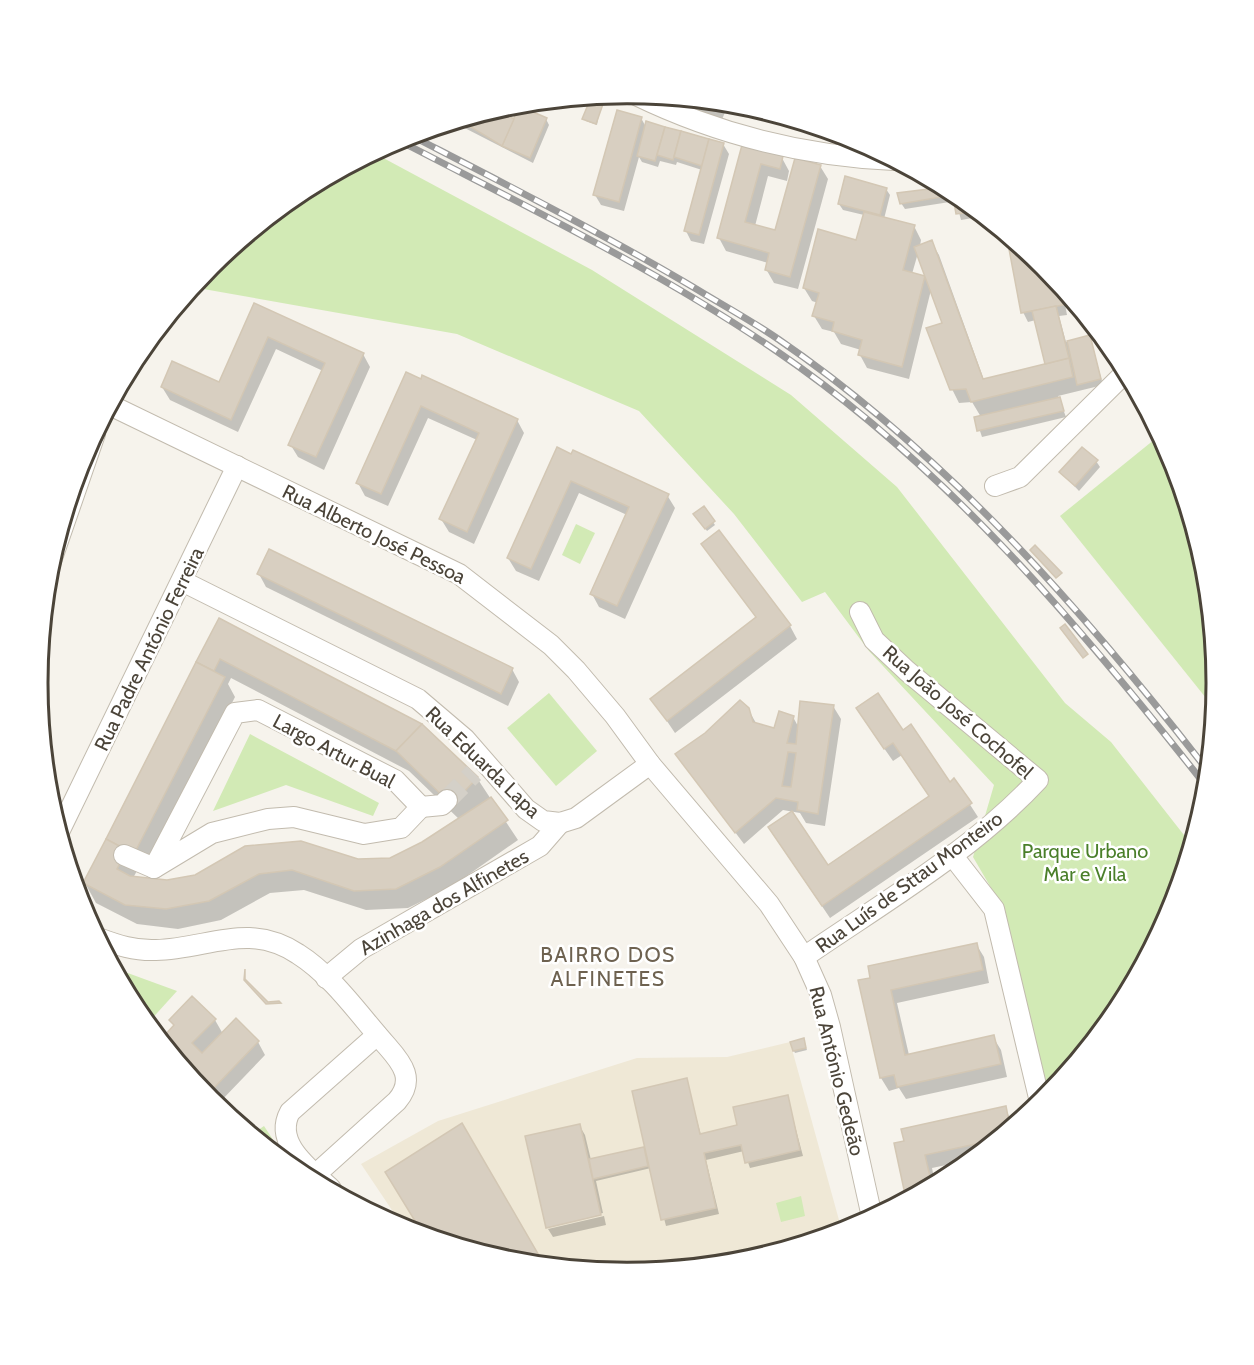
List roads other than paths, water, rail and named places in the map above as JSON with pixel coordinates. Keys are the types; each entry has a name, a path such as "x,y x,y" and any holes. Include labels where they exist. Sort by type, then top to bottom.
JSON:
{"street":[{"path":"661,105 729,133 798,150 871,158"},
{"path":"995,486 1020,477 1119,379"},
{"name":"Rua Alberto José Pessoa","path":"117,409 428,558 471,583 551,645 615,716 650,764"},
{"name":"Rua Padre António Ferreira","path":"65,820 237,466"},
{"name":"Rua Eduarda Lapa","path":"182,581 418,699 465,739 480,767 535,817 560,824 576,819 650,764"},
{"name":"Rua João José Cochofel","path":"860,612 874,640 907,671 1038,780"},
{"name":"Largo Artur Bual","path":"154,868 235,713 258,710 395,780 421,807"},
{"name":"Rua António Gedeão","path":"650,764 769,904 804,957 821,995 830,1027 870,1208"},
{"name":"Rua Luís de Sttau Monteiro","path":"804,957 952,855 1016,805 1038,780"},
{"path":"124,855 154,868 212,833 268,819 294,817 364,834 401,828 421,807 442,805 447,800"},
{"name":"Azinhaga dos Alfinetes","path":"326,978 361,949 540,846 560,824"},
{"path":"952,855 994,909 1037,1091"},
{"path":"110,942 128,948 154,951 228,938 260,938 299,954 326,978 405,1069 407,1081 403,1095 317,1172"},
{"path":"307,1165 290,1147 284,1131 290,1112 377,1035"}],"tunnel":[{"path":"447,800 474,773"}],"railway":[{"path":"422,141 663,269 768,332 840,384 955,484 1009,538 1112,652 1200,761"},
{"path":"410,146 589,239 684,292 775,350 837,395 897,444 1007,551 1109,666 1198,776"}],"district":[{"name":"BAIRRO DOS ALFINETES","path":"608,967"}],"park label":[{"name":"Parque Urbano Mar e Vila","path":"1085,862"}]}
